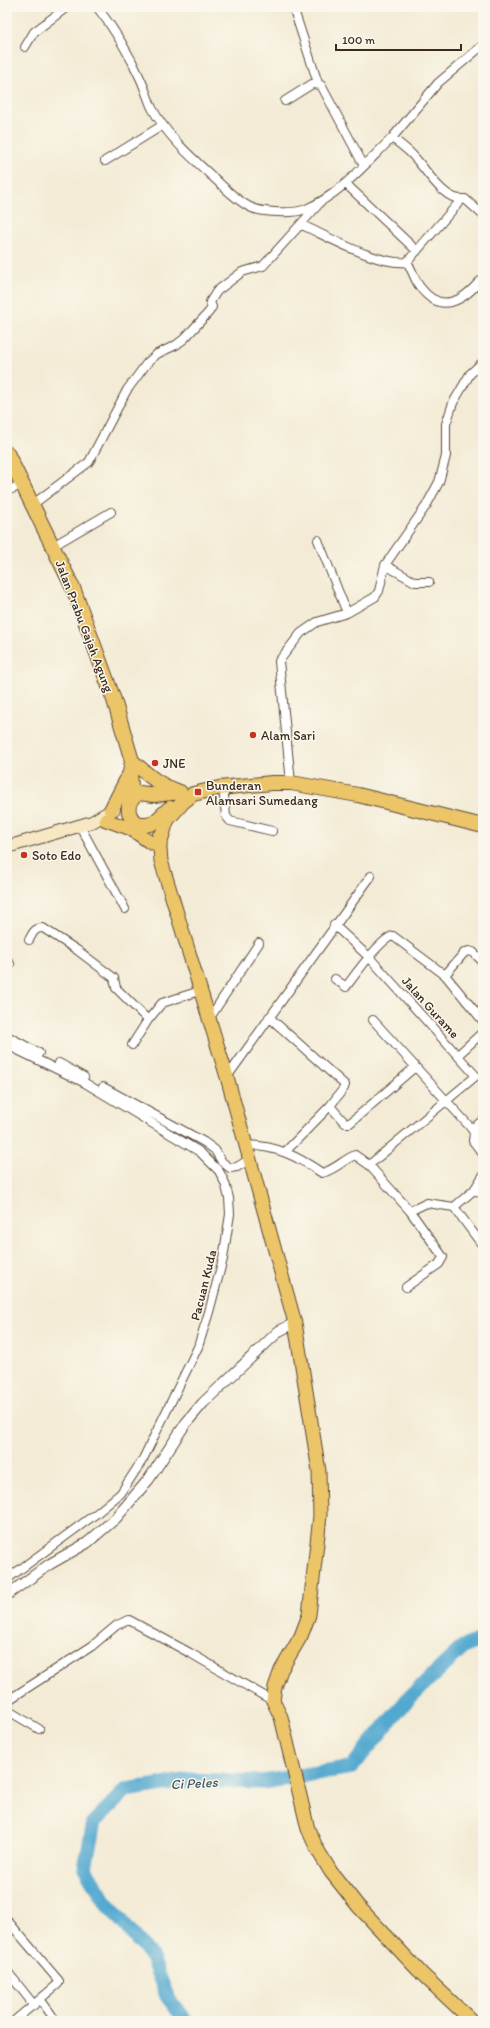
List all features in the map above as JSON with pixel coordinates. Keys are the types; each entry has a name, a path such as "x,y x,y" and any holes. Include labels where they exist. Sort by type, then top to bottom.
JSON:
{"highway":[{"name":"Jalan Prabu Gajah Agung","path":"7,453 21,485 73,588 114,700 135,768"},
{"path":"135,768 161,807 160,816"},
{"path":"135,768 161,786 185,796"},
{"path":"135,768 132,798 128,808 129,814 141,825 152,824 185,796"},
{"path":"109,815 135,768"},
{"path":"132,798 144,792 154,795 185,796 223,787 291,783 358,795 483,826"},
{"path":"155,844 167,820 185,796"}],"main road":[{"path":"7,847 92,822 109,815 132,798"},
{"path":"109,815 136,822 155,844 227,1077 296,1323 319,1471 320,1516 309,1615 301,1636 277,1678 273,1701 281,1717 308,1829 317,1849 331,1872 358,1906 422,1974 472,2021"},
{"path":"109,815 155,844"},
{"path":"155,844 160,816"}],"street":[{"path":"25,47 34,32 67,7"},
{"path":"97,7 116,32 141,80 152,107 163,125 181,147 237,199 250,207 263,212 304,210 321,201 346,184 392,138 438,83 483,44"},
{"path":"293,7 318,83 326,93 335,113 364,166"},
{"path":"285,101 304,88 318,83"},
{"path":"105,161 163,125"},
{"path":"392,138 416,157 431,178 452,198 465,199 483,215"},
{"path":"346,184 417,251"},
{"path":"302,225 362,252 400,263 407,262 462,199"},
{"path":"32,505 89,462 120,406 127,390 147,363 157,354 176,345 184,339 209,312 212,307 210,302 217,291 242,272 263,266 302,225 321,201"},
{"path":"407,262 415,275 418,286 427,296 441,302 457,302 469,295 480,281 483,281"},
{"path":"291,783 279,661 301,632 317,622 348,613 375,597 379,591 385,565 426,506 439,482 446,456 446,424 453,403 470,374 483,362"},
{"path":"7,490 21,485"},
{"path":"53,546 111,512"},
{"path":"318,540 348,613"},
{"path":"385,565 415,582 429,582"},
{"path":"223,787 226,816 230,821 272,831"},
{"path":"80,826 125,909"},
{"path":"227,1077 268,1017 371,876"},
{"name":"Jalan Gurame","path":"334,925 369,957 476,1076 369,1166"},
{"path":"29,940 37,928 43,928 77,950 114,978 116,988 148,1020"},
{"path":"335,979 346,987 369,957 388,938 394,936 445,975 483,1021"},
{"path":"209,1019 259,943"},
{"path":"445,975 464,953 469,951 473,952 483,962"},
{"path":"132,1045 148,1020 162,1003 200,991"},
{"path":"268,1017 344,1084 344,1088 330,1106 285,1152"},
{"path":"374,1020 472,1129 474,1133 473,1141 483,1154"},
{"path":"458,1055 483,1032"},
{"path":"7,1036 204,1142 217,1152 226,1166 233,1168 250,1159"},
{"name":"Pacuan Kuda","path":"7,1045 85,1083 200,1152 219,1171 225,1183 229,1198 230,1214 223,1258 210,1312 198,1347 143,1459 121,1493 97,1513 7,1579"},
{"path":"330,1106 345,1123 350,1123 415,1067"},
{"path":"472,1129 483,1120"},
{"path":"246,1145 265,1145 299,1157 322,1173 331,1171 346,1158 355,1155 369,1166 410,1211 443,1257 439,1264 406,1287"},
{"path":"454,1207 474,1190 483,1176"},
{"path":"474,1190 483,1194"},
{"path":"410,1211 427,1203 454,1207 483,1246"},
{"path":"7,1595 50,1564 87,1544 116,1518 149,1479 173,1440 199,1408 274,1335 296,1323"},
{"path":"39,1729 7,1709 10,1699 92,1646 117,1625 129,1620 273,1701"},
{"path":"7,1920 58,1979 58,1984 14,2021"},
{"path":"7,1971 56,2021"}],"waterway":[{"name":"Ci Peles","path":"186,2021 167,1996 151,1956 104,1900 85,1868 94,1822 126,1790 189,1780 263,1782 352,1767 407,1700 463,1647 483,1639"}],"place":[{"name":"Alam Sari","path":"253,735"},
{"name":"JNE","path":"155,763"},
{"name":"Bunderan Alamsari Sumedang","path":"198,792"},
{"name":"Soto Edo","path":"24,855"}]}
